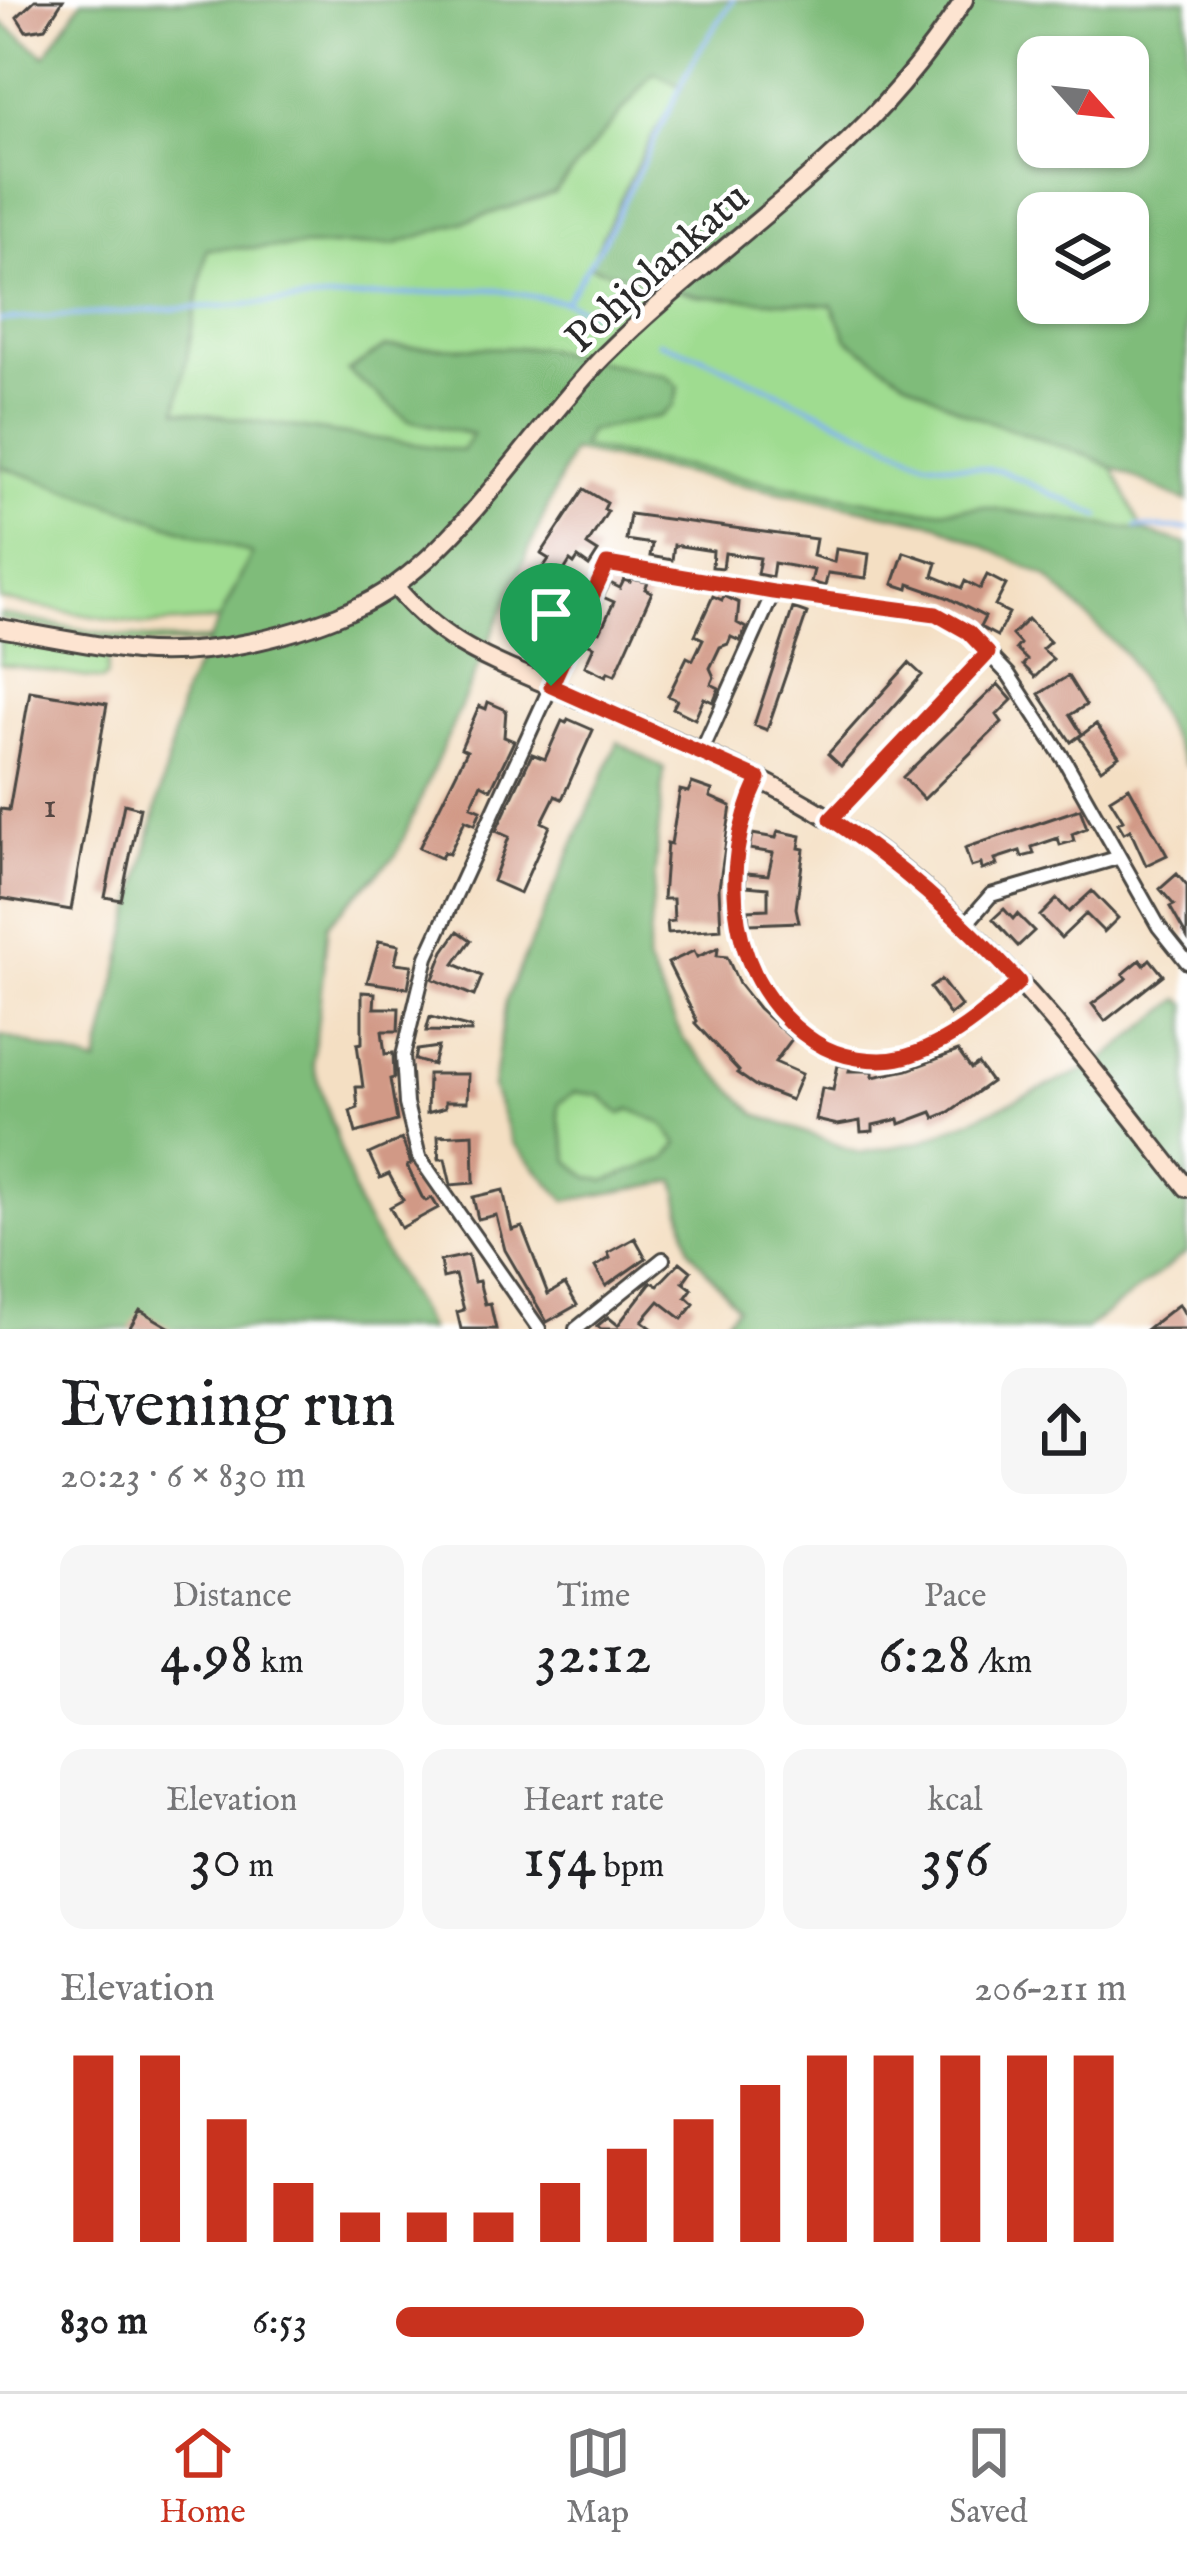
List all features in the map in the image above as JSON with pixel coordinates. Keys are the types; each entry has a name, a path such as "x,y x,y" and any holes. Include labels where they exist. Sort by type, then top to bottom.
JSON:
{"main road":[{"name":"Pohjolankatu","path":"0,628 136,651 183,652 238,645 313,624 363,605 395,586 459,526 602,358 832,157 887,99 964,0"},
{"path":"395,586 441,634 487,660 759,779 878,850 966,924 1187,1188"}],"street":[{"path":"539,1329 419,1157 406,1104 403,1056 428,958 607,564 936,614 968,632 1009,675 1065,761 1159,927 1187,962"},
{"path":"701,753 773,592"},
{"path":"831,819 988,653"},
{"path":"759,779 741,833 735,879 737,925 750,968 770,1004 796,1030 824,1048 859,1059 901,1058 944,1041 1019,982"},
{"path":"966,924 991,896 1117,858"},
{"path":"575,1329 663,1259"}],"green space":[{"path":"82,0 1187,0 1187,502 1088,456 965,413 904,379 847,339 832,305 698,296 589,266 643,153 682,87 654,73 554,193 395,244 207,249 177,410 462,451 473,434 408,420 348,371 385,347 539,348 667,376 679,387 674,405 661,416 589,431 581,447 922,511 982,507 1143,531 1187,544 1187,767 1127,656 1046,576 937,524 572,451 396,855 328,924 313,1064 359,1208 429,1329 0,1329 0,1035 97,1064 184,691 252,554 0,466 0,21 45,56"},
{"path":"654,73 683,86 643,153 589,265 698,296 832,305 848,339 1113,468 1143,531 982,507 922,511 580,447 588,431 661,416 666,376 539,348 348,371 408,420 474,435 462,451 176,410 0,281 207,249 395,244 554,193"},
{"path":"0,466 253,553 220,620 143,625 0,600"},
{"path":"0,614 112,634 167,640 224,638 224,643 136,644 0,620"},
{"path":"0,639 109,656 107,676 102,680 0,664"},
{"path":"618,742 664,769 647,962 683,1039 756,1114 859,1153 920,1142 1098,1064 1180,999 1187,1005 1187,1252 1086,1329 719,1329 737,1307 689,1249 676,1181 566,1201 512,1142 493,1088 506,1000","holes":["575,1092 600,1095 621,1114 630,1109 663,1124 678,1144 666,1159 605,1181 588,1177 569,1161 559,1103"]},
{"path":"575,1092 599,1095 621,1114 630,1109 664,1124 678,1143 667,1159 605,1181 588,1177 569,1161 559,1117 559,1103"}],"building":[{"path":"35,0 63,0 45,28 26,31 17,17"},
{"path":"584,489 607,503 604,509 608,511 587,545 598,552 589,566 578,558 574,564 570,561 553,589 557,597 552,605 562,610 555,621 545,615 531,635 508,618 512,613 506,609 529,574 536,578 549,559 541,554"},
{"path":"630,514 816,539 813,556 834,562 836,549 869,554 866,578 828,573 825,586 811,582 814,570 774,563 772,577 757,574 760,558 725,553 723,568 712,567 713,551 674,545 672,560 650,556 652,544 626,540"},
{"path":"904,552 937,563 933,576 962,588 965,581 980,589 987,575 1006,585 995,606 1009,613 997,636 980,627 985,617 946,597 909,584 908,589 893,584"},
{"path":"624,580 648,582 645,589 652,592 615,675 608,672 606,676 585,666 594,646 583,642 589,628 600,632 614,602 603,597 610,583 620,588"},
{"path":"713,596 739,603 737,623 746,628 740,641 731,637 720,647 710,668 711,684 719,688 713,702 704,698 695,719 673,708 677,700 668,696 687,657 693,660 703,639 695,635"},
{"path":"793,608 807,613 767,730 754,725"},
{"path":"1028,619 1050,642 1042,649 1053,659 1035,677 1023,665 1027,660 1016,649 1020,644 1012,635"},
{"path":"909,663 922,675 841,766 828,754"},
{"path":"1068,676 1086,705 1070,715 1082,734 1071,742 1039,694"},
{"path":"998,684 1012,700 997,715 1002,722 924,799 903,777"},
{"path":"30,691 107,704 71,910 0,898 0,809 9,810"},
{"path":"488,702 506,710 504,737 514,741 491,789 481,784 471,806 481,810 475,824 465,820 449,854 444,852 441,858 419,848 467,751 461,748 479,706 486,709"},
{"path":"562,721 593,730 562,799 555,796 542,822 550,826 520,893 493,881 509,837 496,831 532,754 545,759"},
{"path":"1096,724 1119,756 1101,769 1079,737"},
{"path":"692,783 712,790 710,797 731,806 719,888 721,929 668,933 667,922 674,921 673,899 663,899 667,843 671,844 680,790 688,792"},
{"path":"1129,787 1167,855 1146,865 1130,830 1124,833 1118,823 1123,820 1110,799"},
{"path":"124,804 140,808 121,900 105,897"},
{"path":"1080,809 1087,828 1072,834 1074,841 1060,845 1058,838 1032,847 1034,854 1022,857 1020,851 995,859 997,865 982,870 981,864 971,867 965,848"},
{"path":"778,831 801,836 799,848 804,849 796,908 799,922 749,924 748,910 768,909 768,888 745,886 746,873 768,875 773,853 749,849 752,834 776,838"},
{"path":"1177,874 1187,886 1187,937 1170,907 1174,905 1160,889"},
{"path":"1092,891 1118,918 1104,932 1086,914 1061,938 1040,916 1057,899 1069,912"},
{"path":"1004,909 1013,919 1017,914 1034,931 1018,946 993,919"},
{"path":"458,931 471,940 454,964 482,976 474,996 433,979"},
{"path":"379,941 399,945 395,963 412,965 408,988 367,982"},
{"path":"718,948 717,956 727,957 739,984 758,1008 792,1039 775,1062 802,1074 791,1100 737,1073 695,1023 668,963 694,951 697,957"},
{"path":"1150,959 1163,975 1105,1021 1092,1004 1127,978 1123,974 1140,960 1144,965"},
{"path":"941,980 961,1006 950,1015 930,988"},
{"path":"362,992 375,993 374,1008 399,1008 398,1031 382,1031 385,1054 393,1053 394,1078 390,1079 397,1121 356,1133 350,1111 358,1108 356,1087 363,1087 357,1044 362,1043"},
{"path":"430,1017 471,1028 471,1032 426,1031"},
{"path":"438,1047 433,1065 415,1060 417,1050"},
{"path":"958,1051 971,1069 978,1064 991,1082 949,1112 935,1118 932,1112 900,1124 899,1119 861,1132 860,1121 838,1125 816,1120 822,1088 833,1090 838,1065 850,1067 849,1071 873,1071 873,1077"},
{"path":"428,1074 468,1074 467,1102 445,1102 445,1108 427,1113"},
{"path":"473,1134 474,1183 451,1185 445,1159 439,1159 438,1136"},
{"path":"402,1139 411,1164 407,1166 422,1197 432,1198 438,1208 401,1228 390,1207 403,1200 389,1174 380,1178 369,1154"},
{"path":"503,1190 512,1230 522,1227 548,1294 565,1284 577,1305 547,1322 505,1250 496,1215 478,1219 473,1197"},
{"path":"635,1238 646,1258 606,1286 595,1267 610,1258 608,1253"},
{"path":"468,1255 474,1282 479,1281 485,1304 490,1303 496,1329 461,1329 457,1312 464,1310 455,1275 443,1278 440,1261"},
{"path":"680,1262 691,1271 683,1282 692,1289 686,1297 694,1304 682,1319 659,1301 642,1321 653,1329 597,1326 608,1317 618,1325 651,1282 658,1285"},
{"path":"1179,1304 1187,1329 1147,1329"},
{"path":"140,1310 172,1329 129,1329"}],"waterway":[{"path":"565,302 605,239 697,54 733,0"},
{"path":"0,320 490,289 565,302 599,314"},
{"path":"659,342 703,357 925,461 1002,471 1100,516"},
{"path":"1136,527 1187,529"}],"route":[{"path":"607,564 936,614 968,632 988,653 831,819 878,850 966,924 1019,982 944,1041 901,1058 859,1059 824,1048 796,1030 770,1004 750,968 737,925 735,879 741,833 759,779 551,686 607,564"}]}
